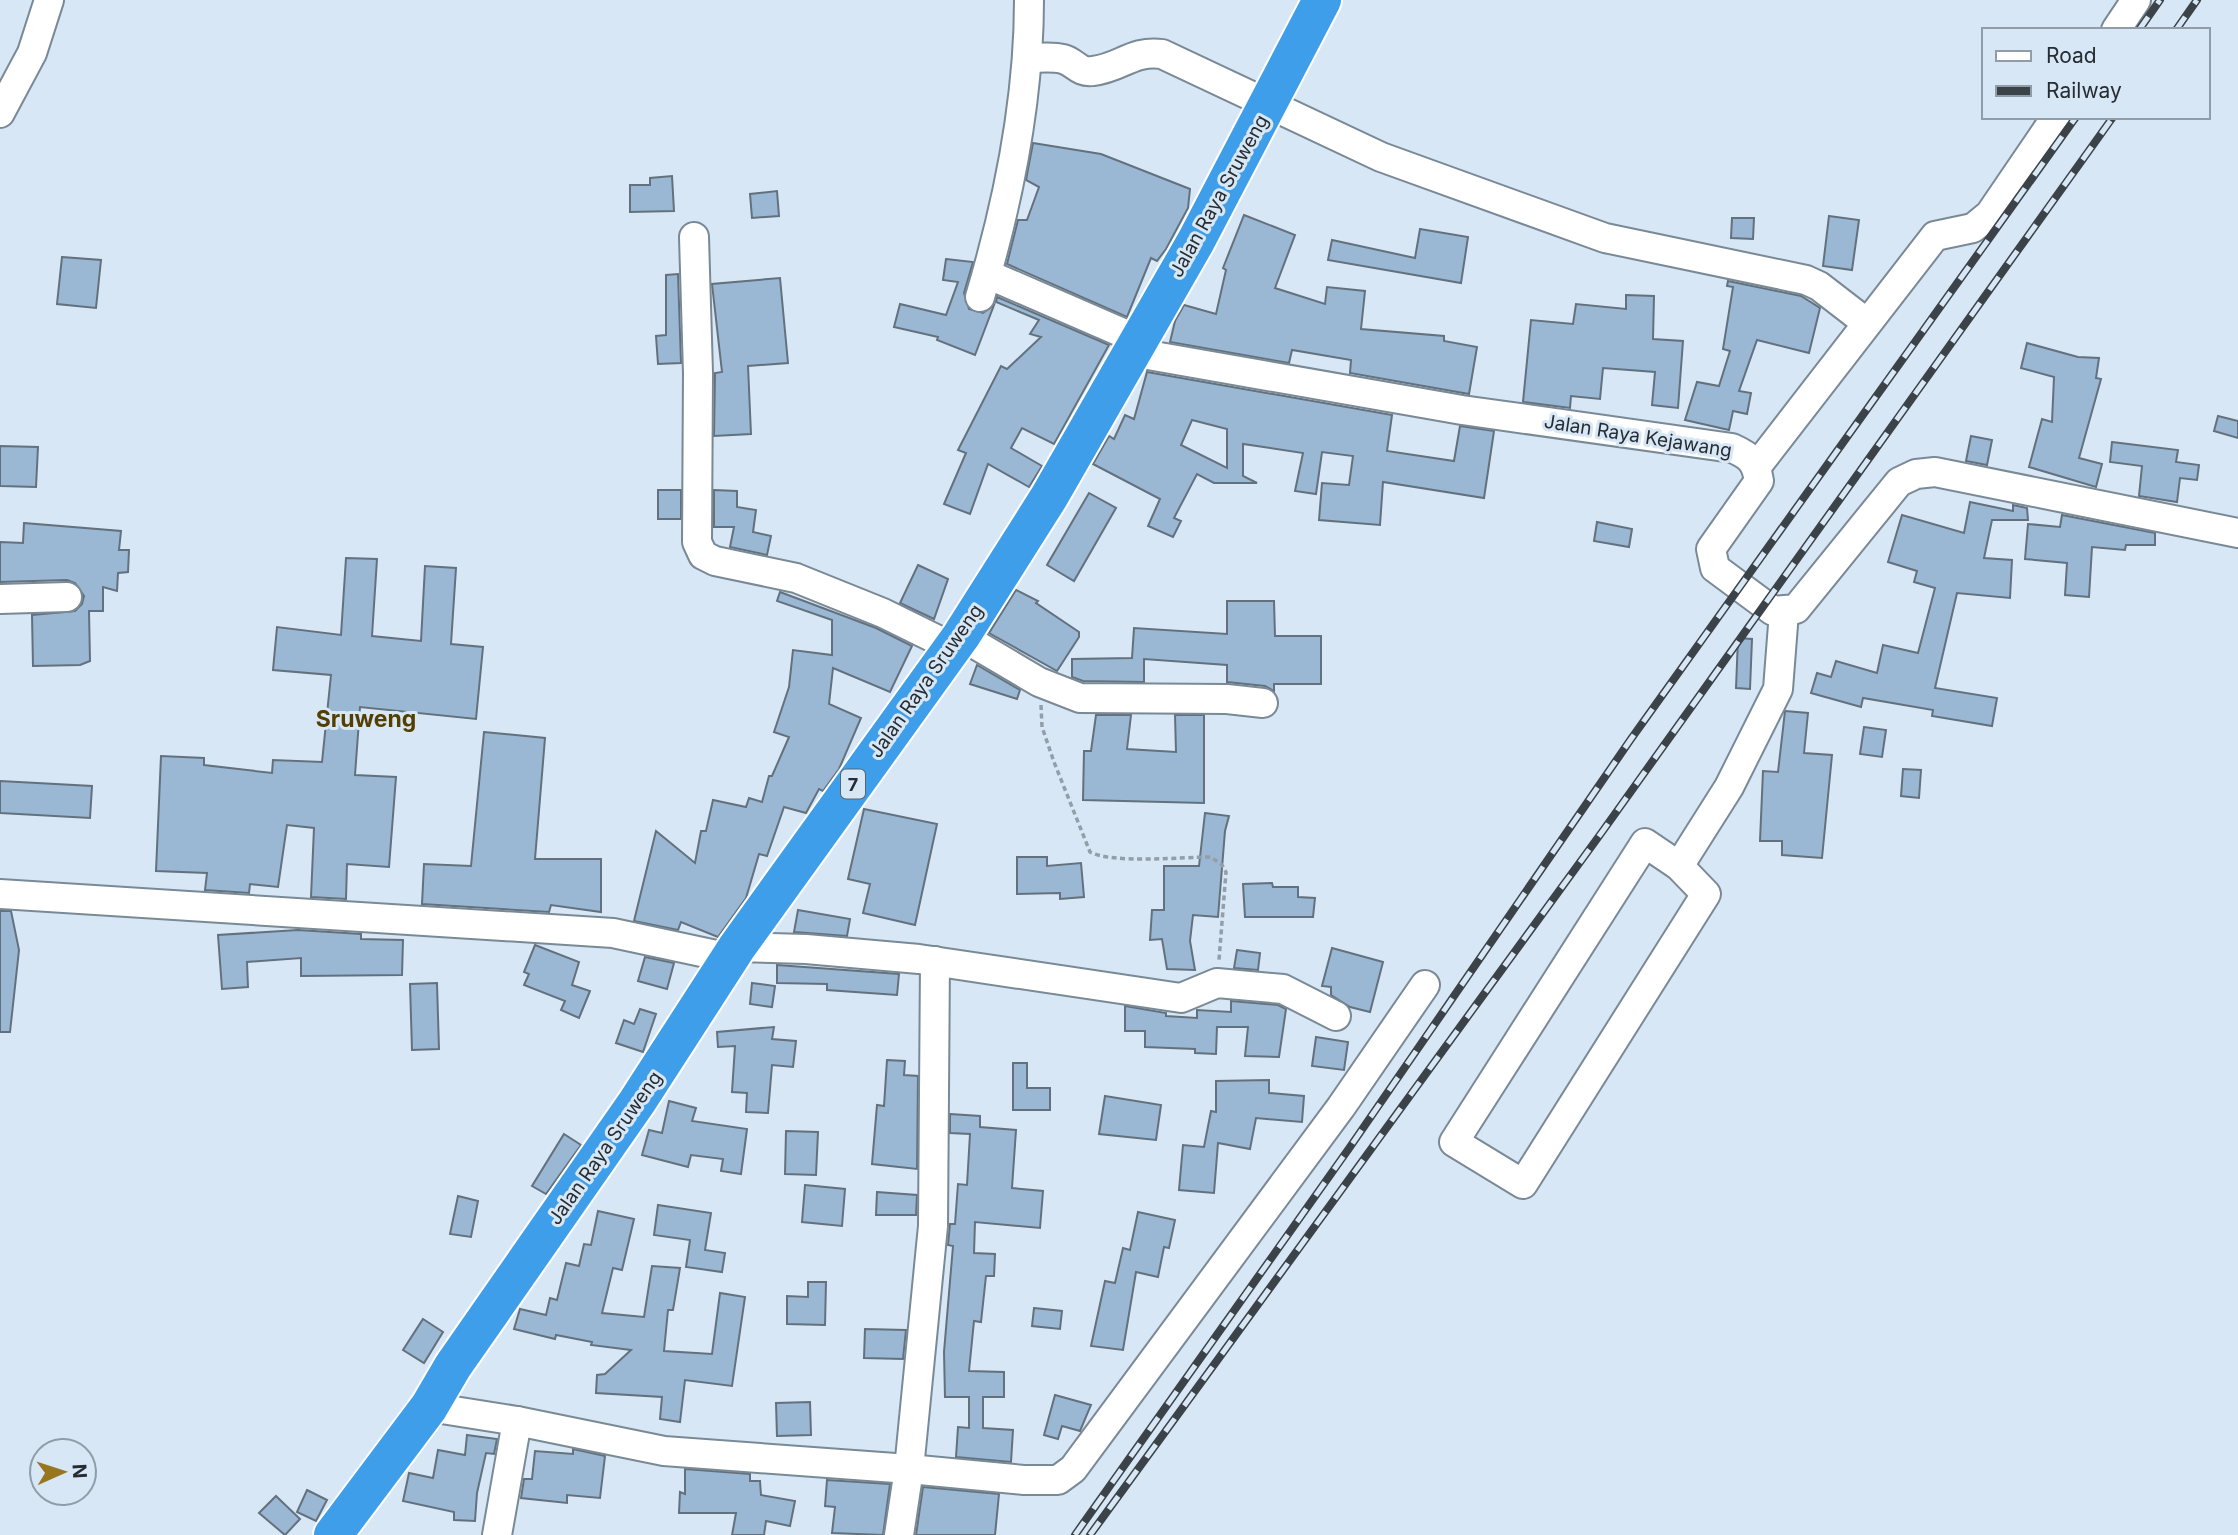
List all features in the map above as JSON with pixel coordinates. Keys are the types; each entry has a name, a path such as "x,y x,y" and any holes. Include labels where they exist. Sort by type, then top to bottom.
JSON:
{"highway":[{"name":"Jalan Raya Sruweng","path":"333,1535 429,1407 453,1366 680,1038 734,953 956,641 1049,497 1268,106 1322,0"}],"street":[{"path":"0,113 32,53 49,0"},
{"path":"1029,0 1029,58 1062,58 1077,70 1090,72 1116,66 1134,55 1148,52 1162,54 1381,157 1605,238 1806,280 1819,286 1867,323"},
{"path":"2117,28 2136,0"},
{"name":"Jalan Raya Kejawang","path":"1029,58 1021,125 984,286 1135,346 1462,410 1732,448 1749,456 1757,466 1759,481 1711,550 1712,559 1715,568 1764,606 1773,611 1784,612"},
{"path":"1757,466 1935,236 1973,228 1990,214 2055,119"},
{"path":"694,237 698,386 697,542 703,555 715,561 796,578 956,641 1039,682 1080,698 1227,699 1263,703"},
{"path":"1679,866 1729,787 1777,689 1784,612 1796,609 1899,482 1916,474 1934,472 2238,533"},
{"path":"0,599 67,597"},
{"path":"1644,843 1679,866 1706,894 1523,1184 1454,1142 1644,843"},
{"path":"0,894 613,933 734,953 806,949 935,961 1181,998 1217,983 1283,989 1336,1016"},
{"path":"899,1535 909,1469 933,1226 935,961"},
{"path":"429,1407 517,1421 664,1451 1024,1480 1058,1480 1073,1469 1334,1117 1425,985"},
{"path":"497,1535 517,1421"}],"path":[{"path":"1039,682 1042,727 1090,852 1098,856 1115,857 1211,858 1223,865 1226,872 1225,894 1217,983"}],"building":[{"path":"1033,143 1101,154 1190,189 1188,208 1166,249 1157,261 1151,258 1127,317 1007,264 1018,220 1027,220 1039,187 1026,180"},
{"path":"672,176 674,211 630,212 630,185 650,185 650,178"},
{"path":"777,191 779,216 752,218 750,194"},
{"path":"1244,215 1295,235 1275,288 1325,304 1327,287 1365,291 1361,329 1444,336 1444,341 1477,347 1469,394 1350,373 1351,360 1292,350 1289,363 1170,342 1175,321 1184,305 1216,314 1226,270 1223,268"},
{"path":"1829,216 1859,220 1852,270 1823,266"},
{"path":"1732,218 1754,218 1753,239 1731,238"},
{"path":"1420,229 1468,237 1461,283 1328,260 1332,240 1415,258"},
{"path":"62,257 101,260 96,308 57,304"},
{"path":"946,259 973,262 964,293 969,309 983,313 994,305 975,355 937,340 938,337 894,327 900,304 946,315 958,282 943,280"},
{"path":"678,274 681,363 658,364 656,336 666,335 666,275"},
{"path":"780,278 788,363 748,366 751,434 714,436 715,373 722,372 712,284"},
{"path":"1728,281 1801,296 1820,308 1809,353 1757,340 1739,391 1751,393 1747,414 1733,411 1729,430 1685,420 1697,382 1719,386 1730,351 1723,349 1733,287 1727,286"},
{"path":"1626,295 1654,296 1653,339 1683,341 1678,408 1652,405 1655,372 1603,368 1600,399 1571,396 1570,408 1523,402 1531,320 1573,324 1576,304 1626,309"},
{"path":"997,297 1109,345 1054,444 1022,428 1011,448 1042,466 1029,487 988,464 970,514 944,504 966,453 958,450 1001,366 1007,369 1041,337 1030,334 1039,320 996,302"},
{"path":"2027,343 2078,357 2099,358 2096,378 2101,379 2079,458 2102,464 2096,487 2029,467 2042,419 2052,422 2054,377 2021,368"},
{"path":"1147,372 1392,415 1387,451 1454,461 1460,426 1494,431 1484,498 1383,482 1380,525 1319,520 1322,483 1349,485 1353,456 1322,452 1316,494 1295,491 1303,453 1243,444 1243,476 1257,483 1214,483 1197,474 1174,518 1181,521 1173,537 1148,526 1160,499 1093,464 1109,436 1114,439 1125,415 1134,419","holes":["1192,420 1227,429 1227,468 1181,445"]},
{"path":"2218,416 2238,421 2238,438 2214,431"},
{"path":"1971,436 1992,440 1987,465 1966,461"},
{"path":"2112,442 2178,450 2176,462 2199,465 2197,480 2180,478 2177,502 2139,496 2142,466 2110,462"},
{"path":"0,446 38,447 36,487 0,486"},
{"path":"658,490 681,490 681,519 658,519"},
{"path":"714,490 737,491 737,507 756,510 753,532 771,536 767,555 730,547 734,527 714,527"},
{"path":"1089,493 1116,508 1074,581 1047,565"},
{"path":"1970,502 2013,511 2013,505 2027,508 2028,520 1992,520 1984,558 2012,560 2010,598 1957,593 1935,688 1997,698 1992,726 1932,716 1933,710 1863,698 1861,707 1811,693 1817,673 1831,677 1836,661 1877,673 1883,645 1918,653 1935,588 1914,582 1917,571 1888,562 1902,515 1964,533"},
{"path":"2062,515 2155,533 2155,545 2126,545 2125,550 2092,547 2089,597 2065,595 2067,563 2025,559 2028,524 2060,527"},
{"path":"1597,522 1632,529 1629,547 1594,541"},
{"path":"24,523 121,531 119,550 129,550 128,572 118,573 117,591 103,587 103,611 89,611 90,661 80,665 33,666 32,615 75,611 82,604 84,596 75,583 67,580 0,582 0,542 23,543"},
{"path":"346,558 377,559 372,636 421,641 425,566 456,568 451,644 483,647 476,719 360,707 355,775 396,777 389,867 347,864 346,899 311,897 314,828 287,825 278,887 250,884 249,893 205,890 207,873 156,871 161,756 204,758 204,765 272,773 273,760 322,762 331,675 273,670 277,627 341,635"},
{"path":"918,565 948,579 934,619 900,603"},
{"path":"1016,590 1038,601 1036,603 1079,632 1079,637 1057,671 989,633"},
{"path":"780,592 876,628 912,646 890,692 833,668 829,704 861,718 839,769 823,791 819,789 806,813 784,807 767,856 759,854 746,898 718,937 681,922 678,930 634,921 656,831 695,863 701,831 706,831 713,800 746,807 749,798 762,802 769,776 772,776 789,737 774,732 789,687 793,650 832,655 832,620 777,601"},
{"path":"1227,601 1274,601 1275,636 1321,636 1321,684 1274,684 1274,691 1265,686 1227,682 1227,665 1144,659 1144,682 1083,681 1072,677 1072,659 1132,658 1134,628 1227,634"},
{"path":"1738,638 1752,639 1750,689 1736,688"},
{"path":"977,665 1020,690 1017,699 970,684"},
{"path":"1785,711 1808,713 1804,753 1832,755 1822,858 1782,855 1782,841 1760,841 1763,771 1778,772"},
{"path":"1096,715 1131,715 1127,749 1176,752 1175,715 1204,715 1204,803 1083,800 1084,751 1091,751"},
{"path":"1864,727 1886,730 1882,757 1860,754"},
{"path":"484,732 545,738 535,859 601,859 601,912 551,905 549,912 422,904 424,864 471,866"},
{"path":"1903,769 1921,770 1919,798 1901,796"},
{"path":"0,781 92,786 90,818 0,813"},
{"path":"864,809 937,824 915,925 863,913 870,884 848,879"},
{"path":"1205,813 1229,816 1225,831 1218,917 1193,915 1190,941 1195,970 1167,969 1162,939 1150,940 1152,910 1164,910 1164,866 1199,866"},
{"path":"1017,857 1047,857 1047,866 1081,863 1084,897 1060,899 1060,893 1017,894"},
{"path":"1272,883 1273,887 1298,887 1298,897 1315,898 1313,917 1245,917 1243,884"},
{"path":"798,910 850,919 847,936 794,932"},
{"path":"0,911 11,911 19,950 10,1032 0,1032"},
{"path":"298,930 361,934 361,939 403,940 402,975 301,976 301,958 247,962 248,987 222,989 218,935"},
{"path":"535,945 579,962 572,985 590,991 579,1018 561,1010 565,1001 524,985 529,974 524,972"},
{"path":"1332,948 1383,962 1370,1012 1350,1007 1331,995 1331,987 1322,986"},
{"path":"1237,950 1260,953 1258,970 1234,968"},
{"path":"645,957 674,963 667,989 638,981"},
{"path":"777,965 899,974 897,995 827,990 827,984 777,983"},
{"path":"437,983 439,1049 412,1050 410,984"},
{"path":"752,983 775,986 772,1007 750,1004"},
{"path":"1231,1001 1278,1005 1286,1009 1279,1057 1245,1056 1248,1027 1217,1027 1216,1054 1195,1053 1195,1049 1145,1047 1145,1031 1125,1031 1125,1006 1166,1013 1166,1016 1197,1018 1197,1010 1231,1012"},
{"path":"640,1009 656,1014 643,1052 616,1043 624,1020 634,1024"},
{"path":"774,1027 772,1039 796,1041 793,1067 772,1065 768,1113 746,1112 747,1093 732,1092 735,1046 718,1047 717,1032"},
{"path":"1316,1037 1348,1042 1344,1070 1312,1066"},
{"path":"887,1060 905,1061 904,1075 918,1076 917,1169 872,1164 877,1105 884,1106"},
{"path":"1013,1063 1027,1063 1027,1088 1050,1088 1050,1110 1013,1110"},
{"path":"1269,1080 1269,1093 1304,1096 1302,1122 1256,1118 1250,1149 1218,1143 1214,1193 1179,1190 1183,1145 1204,1147 1211,1111 1216,1112 1216,1081"},
{"path":"1105,1096 1161,1105 1156,1140 1099,1134"},
{"path":"669,1101 696,1108 692,1121 747,1129 741,1174 721,1171 723,1159 691,1155 688,1167 642,1155 649,1130 662,1133"},
{"path":"950,1114 980,1116 980,1127 1016,1130 1012,1188 1043,1191 1040,1228 975,1222 974,1253 995,1254 994,1276 986,1276 981,1322 974,1321 969,1371 1004,1372 1004,1397 983,1397 983,1428 1013,1430 1011,1462 956,1457 958,1427 969,1428 969,1397 945,1397 944,1352 953,1246 948,1245 950,1224 955,1224 958,1184 967,1185 970,1134 950,1133"},
{"path":"786,1131 818,1132 816,1175 785,1174"},
{"path":"564,1134 581,1145 546,1194 532,1186"},
{"path":"805,1185 845,1189 842,1226 802,1222"},
{"path":"877,1192 917,1195 916,1215 876,1215"},
{"path":"458,1196 478,1201 471,1237 450,1234"},
{"path":"658,1205 711,1213 705,1250 725,1253 722,1272 686,1267 690,1240 654,1235"},
{"path":"598,1211 634,1219 622,1270 613,1268 602,1313 644,1317 652,1266 680,1268 673,1310 668,1310 664,1351 712,1354 720,1293 745,1297 732,1386 685,1380 680,1422 660,1419 662,1397 596,1393 597,1375 605,1374 631,1350 591,1345 592,1342 556,1335 555,1339 514,1329 520,1309 546,1315 550,1298 557,1300 566,1263 579,1266 584,1244 591,1245"},
{"path":"1138,1212 1175,1220 1169,1248 1164,1247 1158,1277 1136,1272 1123,1350 1091,1346 1105,1281 1115,1283 1123,1248 1130,1250"},
{"path":"808,1282 826,1282 825,1325 787,1324 787,1296 808,1297"},
{"path":"1034,1308 1062,1311 1060,1329 1032,1326"},
{"path":"423,1319 443,1332 424,1363 403,1350"},
{"path":"865,1329 906,1330 903,1359 864,1358"},
{"path":"1055,1395 1091,1405 1080,1431 1062,1426 1058,1439 1044,1435"},
{"path":"810,1402 811,1435 777,1436 776,1403"},
{"path":"467,1435 497,1439 494,1454 486,1453 477,1493 475,1521 454,1520 454,1512 403,1501 409,1473 433,1478 438,1450 465,1455"},
{"path":"573,1449 605,1456 600,1498 567,1495 567,1503 521,1498 524,1479 532,1479 535,1451 573,1454"},
{"path":"685,1469 750,1474 750,1481 760,1481 761,1495 795,1501 790,1526 766,1521 764,1535 732,1535 736,1513 679,1513 680,1492 685,1494"},
{"path":"827,1480 890,1484 883,1535 832,1533 835,1507 825,1506"},
{"path":"923,1487 999,1494 995,1535 916,1535"},
{"path":"307,1490 327,1500 316,1521 297,1512"},
{"path":"276,1496 300,1519 285,1535 259,1513"}],"railway":[{"path":"2140,28 2160,0"},
{"path":"2177,28 2197,0"},
{"path":"1075,1535 1350,1147 1631,739 2075,119"},
{"path":"1090,1535 1602,832 2112,119"}],"district":[{"name":"Sruweng","path":"366,719"}]}
